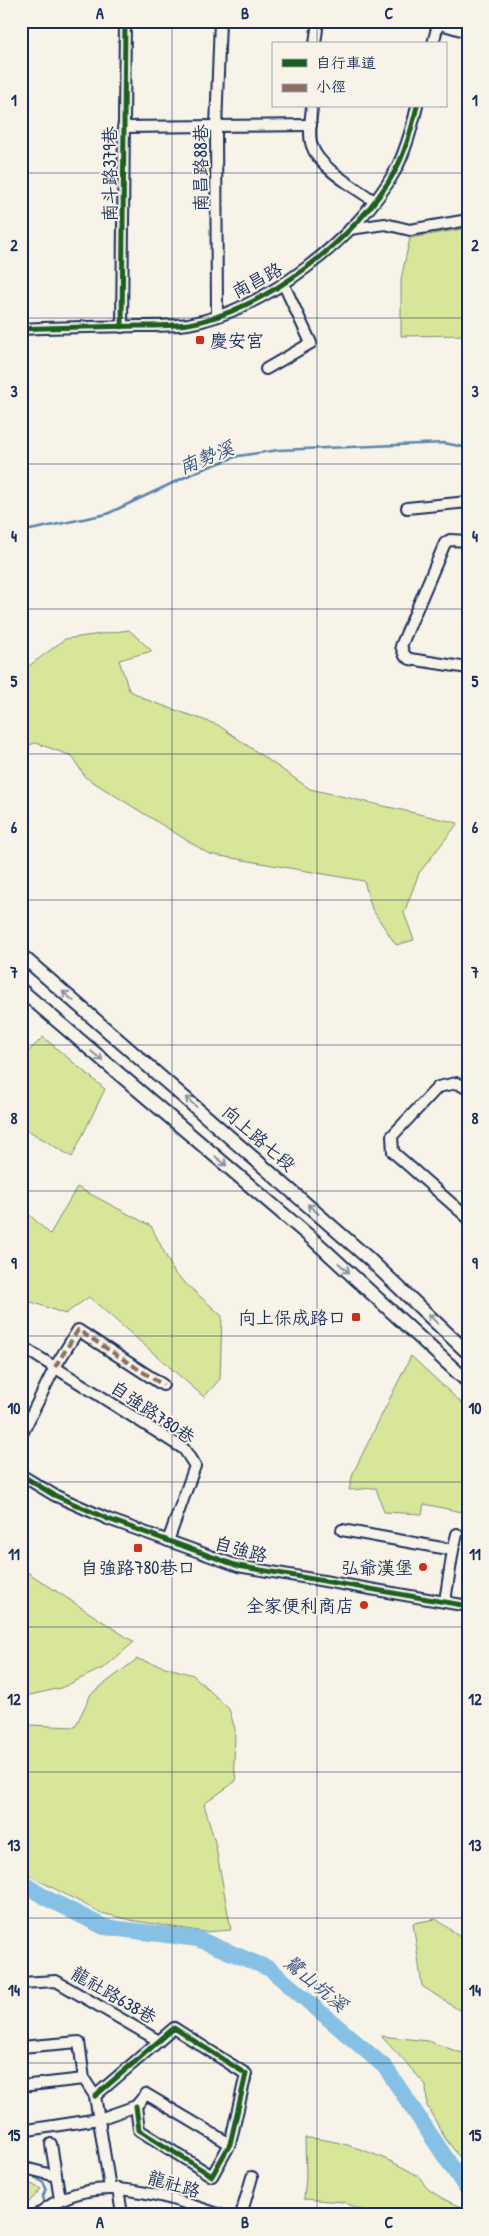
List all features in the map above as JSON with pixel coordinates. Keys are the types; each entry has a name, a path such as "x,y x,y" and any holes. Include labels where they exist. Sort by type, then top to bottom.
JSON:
{"main road":[{"name":"向上路七段","path":"21,955 368,1258 468,1353"},
{"path":"21,990 316,1242 466,1377"}],"street":[{"name":"南斗路379巷","path":"122,327 125,21"},
{"name":"南昌路88巷","path":"217,315 216,126 220,21"},
{"path":"315,42 318,21"},
{"path":"433,42 434,22 468,32"},
{"path":"312,108 311,145 317,157 374,201"},
{"name":"南昌路","path":"21,329 187,324 217,315 264,295 314,262 350,229 374,201 396,169 407,142 416,108"},
{"path":"123,127 311,125"},
{"path":"350,229 385,224 410,230 468,220"},
{"path":"266,369 312,343 283,283"},
{"path":"407,508 468,502"},
{"path":"468,541 450,540 445,543 401,646 404,656 410,660 468,668"},
{"path":"468,1089 458,1083 438,1087 392,1136 391,1142 393,1152 468,1218"},
{"path":"21,1436 54,1367 78,1330 163,1385"},
{"name":"自強路780巷","path":"21,1346 184,1449 191,1457 195,1466 168,1541"},
{"name":"自強路","path":"21,1475 54,1494 108,1518 242,1566 468,1606"},
{"path":"342,1530 453,1550"},
{"path":"445,1601 453,1550 458,1534"},
{"name":"龍社路638巷","path":"21,1983 56,1980 159,2041"},
{"name":"龍社路638巷","path":"95,2096 174,2028 246,2074 230,2144"},
{"path":"21,2047 79,2042 84,2079 95,2096 114,2188 122,2215"},
{"path":"21,2086 84,2079"},
{"path":"21,2131 99,2119 136,2106 146,2094 230,2144 212,2176 139,2130 136,2106"},
{"path":"51,2144 60,2199"},
{"path":"21,2168 56,2176"},
{"path":"241,2215 252,2177"},
{"name":"龍社路","path":"37,2215 60,2199 92,2189 114,2188 140,2190 169,2197 221,2215"}],"green space":[{"path":"468,228 468,335 401,336 401,279 410,238"},
{"path":"129,630 152,651 119,660 129,690 147,700 218,725 310,789 458,823 419,873 404,913 414,940 396,945 372,909 364,881 209,854 85,777 72,756 36,743 21,747 21,672 65,639"},
{"path":"43,1037 105,1089 72,1157 21,1126 21,1059"},
{"path":"77,1187 151,1226 175,1274 222,1316 220,1379 204,1397 89,1297 65,1314 29,1301 21,1269 21,1207 50,1234"},
{"path":"411,1356 468,1409 468,1538 462,1512 424,1504 422,1514 384,1512 376,1488 349,1490 353,1473"},
{"path":"21,1568 134,1642 105,1667 61,1688 21,1697"},
{"path":"137,1659 193,1675 229,1709 235,1729 234,1764 236,1781 204,1804 215,1842 231,1930 205,1932 135,1921 101,1913 21,1871 21,1719 29,1725 75,1727 91,1694"},
{"path":"436,1919 468,1943 468,2016 422,1986 413,1923"},
{"path":"381,2036 428,2041 462,2053 468,2040 468,2168 445,2138 427,2106 426,2085"},
{"path":"305,2138 333,2141 348,2145 393,2162 418,2176 427,2188 435,2194 468,2209 468,2215 374,2215 343,2202 304,2199 306,2177"},
{"path":"21,2179 41,2189 21,2211"}],"waterway":[{"name":"南勢溪","path":"21,529 30,530 107,514 198,471 238,456 279,450 444,443 468,448"},
{"name":"鷺山坑溪","path":"21,1882 46,1898 104,1927 198,1939 270,1969 385,2067 464,2185 468,2186"},
{"path":"25,2173 43,2182 46,2188 43,2196 45,2206"}],"marked path":[{"path":"55,1367 78,1330 163,1385"}],"cycle path":[{"path":"122,327 125,21"},
{"path":"21,329 188,324 217,317 277,288 306,268 333,245 358,221 379,196 402,156 417,108"},
{"path":"21,1475 54,1495 108,1519 238,1566 468,1606"},
{"path":"95,2096 174,2028 246,2074 230,2144 212,2176 139,2130 136,2106"}],"place":[{"name":"慶安宮","path":"200,340"},
{"name":"向上保成路口","path":"356,1317"},
{"name":"自強路780巷口","path":"138,1548"},
{"name":"弘爺漢堡","path":"423,1567"},
{"name":"全家便利商店","path":"364,1605"}]}
